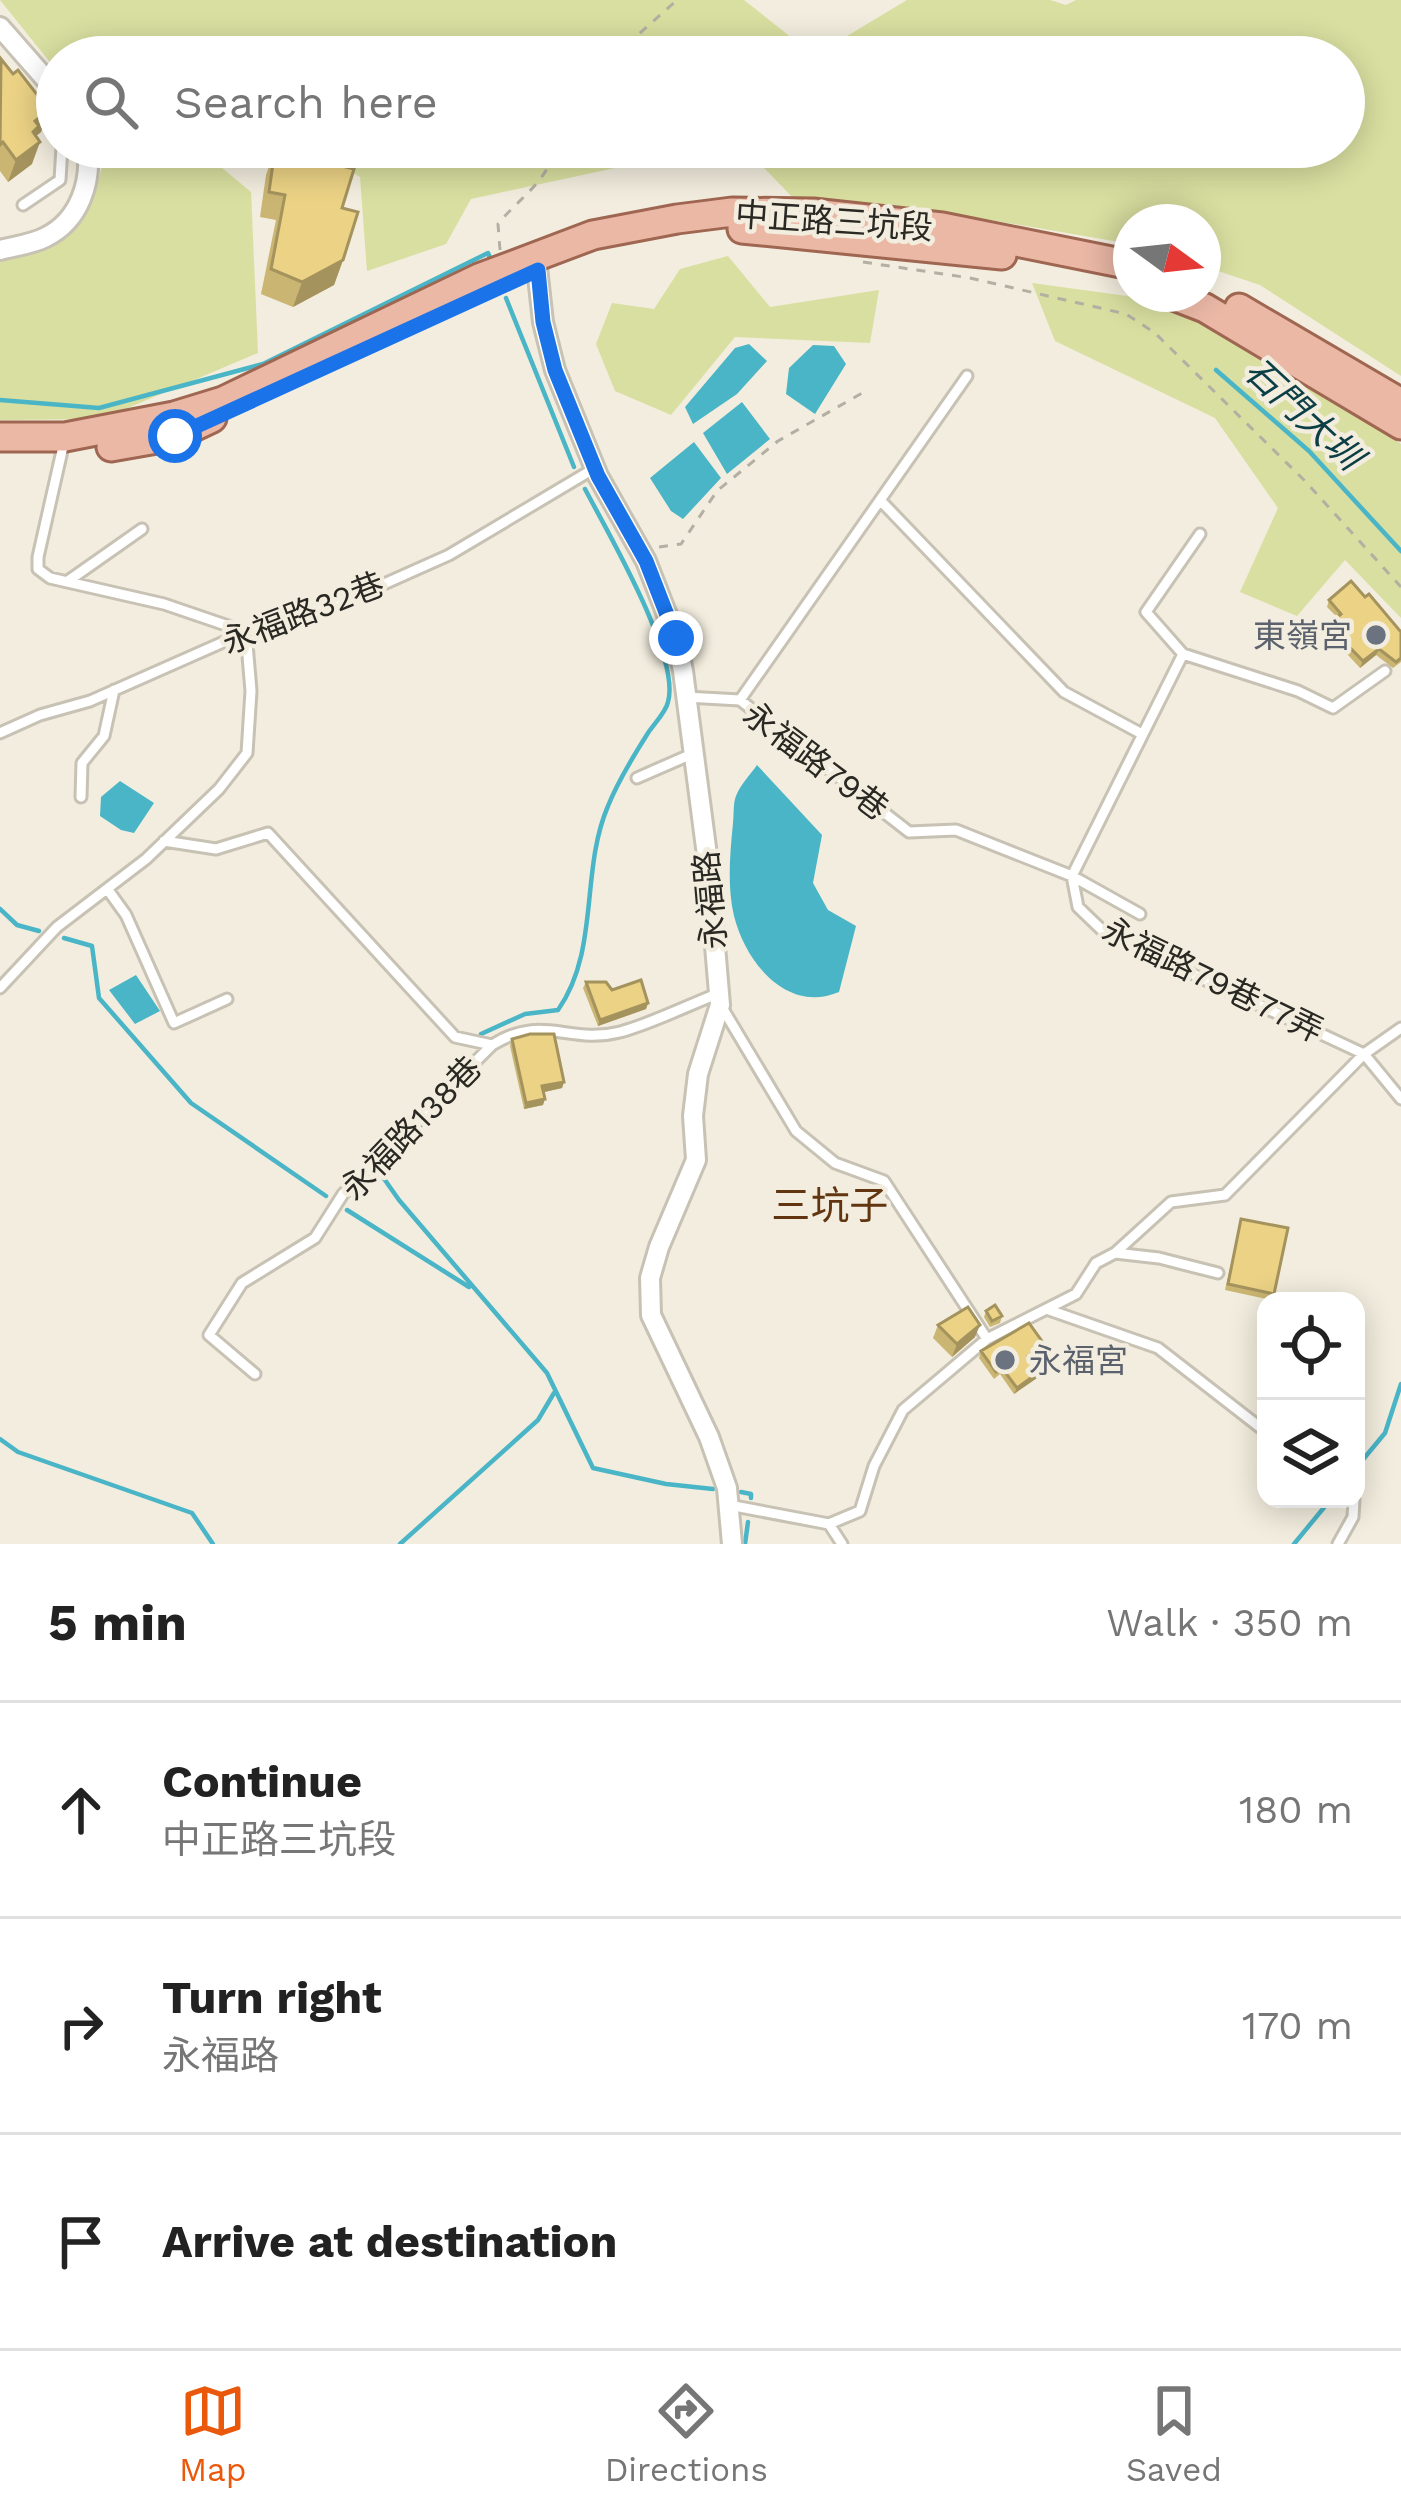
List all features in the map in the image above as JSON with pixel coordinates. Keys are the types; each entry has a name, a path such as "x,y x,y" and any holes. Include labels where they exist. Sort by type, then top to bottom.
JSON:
{"main road":[{"name":"中正路三坑段","path":"537,264 593,235 732,212 942,227 1113,261"},
{"name":"中正路三坑段","path":"0,456 63,447 223,400 479,278 626,244 741,229 846,236 1031,259 1113,276"},
{"path":"1221,298 1401,404"},
{"path":"1212,312 1401,425"},
{"name":"中正路三坑段","path":"0,437 63,447"}],"street":[{"path":"0,27 36,68"},
{"path":"0,250 46,237 67,221 88,187 88,168"},
{"name":"永福路","path":"537,264 543,322 555,370 595,468 639,549 676,638 686,697 708,863 719,999 698,1074 693,1116 696,1160 659,1246 650,1278 651,1315 709,1437 729,1505 732,1544"}],"lane":[{"path":"28,94 36,102"},
{"path":"23,205 60,180 61,168"},
{"path":"740,700 967,376"},
{"path":"0,988 57,927 108,890 219,789 247,753 251,691 246,632 164,604 50,578 38,569 63,447"},
{"name":"永福路32巷","path":"0,733 246,632 366,592 449,555 595,468"},
{"path":"880,500 1064,692 1142,734"},
{"path":"67,582 142,529"},
{"path":"1200,534 1146,612 1183,654 1298,691 1333,708 1385,671"},
{"path":"1072,876 1183,654"},
{"path":"81,797 82,764 104,736 114,690"},
{"name":"永福路79巷","path":"686,697 740,700 909,832 956,830 1072,876 1140,914"},
{"path":"637,778 694,753"},
{"path":"164,841 216,849 268,833 455,1037 492,1045"},
{"name":"永福路79巷77弄","path":"1072,876 1078,907 1105,933 1364,1054 1401,1100"},
{"path":"108,890 126,915 174,1023 227,999"},
{"path":"719,999 796,1131 835,1162 884,1181 987,1339"},
{"name":"永福路138巷","path":"255,1374 209,1334 242,1283 315,1238 343,1194 492,1045 514,1031 545,1028 581,1037 620,1032 719,999"},
{"path":"729,1505 830,1524 860,1511 874,1466 903,1410 987,1339 1076,1294 1096,1263 1115,1253 1172,1202 1226,1196 1364,1054 1401,1028"},
{"path":"1115,1253 1160,1258 1217,1273"},
{"path":"1049,1310 1158,1348 1257,1425"},
{"path":"1338,1544 1354,1508"},
{"path":"830,1524 842,1544"}],"path":[{"path":"637,36 677,0"},
{"path":"497,242 498,224 544,178 547,168"},
{"path":"846,236 864,264 970,278 1126,314 1155,333 1305,481 1401,587"},
{"path":"639,549 681,544 717,491 778,441 864,392"}],"green space":[{"path":"0,0 744,0 789,36 36,36 36,45"},
{"path":"907,0 1050,0 1066,5 1076,0 1401,0 1401,376 1260,285 1221,272 1221,204 1113,204 1113,241 973,217 797,202 764,168 1365,168 1365,36 847,36"},
{"path":"102,168 222,168 251,192 258,353 102,419 0,420 0,261 56,245 94,196"},
{"path":"346,168 615,168 471,199 446,244 367,271 360,177"},
{"path":"728,256 770,307 879,290 870,343 735,337 671,415 615,391 596,344 612,303 654,309 680,269"},
{"path":"1032,283 1113,294 1113,312 1176,312 1362,411 1401,444 1401,618 1345,560 1297,616 1240,592 1278,508 1215,418 1055,341"}],"water":[{"path":"749,344 767,361 737,394 693,424 685,407 735,348"},
{"path":"813,345 834,346 846,364 815,414 786,394 789,368"},
{"path":"742,402 770,439 727,474 703,433"},
{"path":"694,442 721,478 683,519 671,511 650,478"},
{"path":"757,765 822,835 813,883 828,910 856,926 839,992 820,997 786,990 759,967 740,934 730,882 734,806"},
{"path":"120,781 154,803 134,833 100,816 101,797"},
{"path":"136,975 160,1011 135,1024 109,990"}],"building":[{"path":"1,59 13,74 18,70 36,93 36,145 16,160 3,142 0,145"},
{"path":"272,168 354,169 342,208 358,212 343,260 302,282 271,269 285,195 269,192"},
{"path":"1351,581 1365,597 1369,594 1401,632 1401,658 1396,662 1379,649 1363,661 1328,625 1341,614 1329,600"},
{"path":"641,980 648,1003 600,1020 586,982 606,982 612,990"},
{"path":"554,1034 564,1082 542,1086 545,1099 526,1103 512,1039"},
{"path":"1241,1219 1288,1228 1274,1292 1228,1284"},
{"path":"995,1305 1002,1316 992,1321 986,1311"},
{"path":"968,1307 980,1325 957,1344 938,1325"},
{"name":"永福宮","path":"1029,1323 1044,1344 1028,1356 1039,1372 1017,1388 1002,1368 996,1372 981,1351"}],"waterway":[{"path":"0,400 99,408 263,364 488,253 491,260"},
{"path":"506,298 574,467"},
{"name":"石門大圳","path":"1216,370 1309,451 1401,551"},
{"path":"481,1034 525,1014 558,1010 571,987 580,962 594,857 608,806 668,702 664,656 653,626 585,489"},
{"path":"0,909 17,925 39,931"},
{"path":"64,938 92,946 99,998 191,1103 326,1196"},
{"path":"463,1083 389,1157 380,1173 547,1373 593,1468 713,1489"},
{"path":"347,1210 469,1287"},
{"path":"1365,1457 1385,1433 1401,1384"},
{"path":"400,1544 538,1420 554,1393"},
{"path":"0,1439 18,1452 192,1513 213,1544"},
{"path":"741,1492 751,1498"},
{"path":"1294,1544 1324,1508"},
{"path":"745,1544 748,1522"}],"place":[{"name":"東嶺宮","path":"1376,635"},
{"name":"永福宮","path":"1005,1360"}],"district":[{"name":"三坑子","path":"830,1205"}],"route":[{"path":"175,436 538,270 543,322 555,370 598,476 646,561 676,638"}]}
